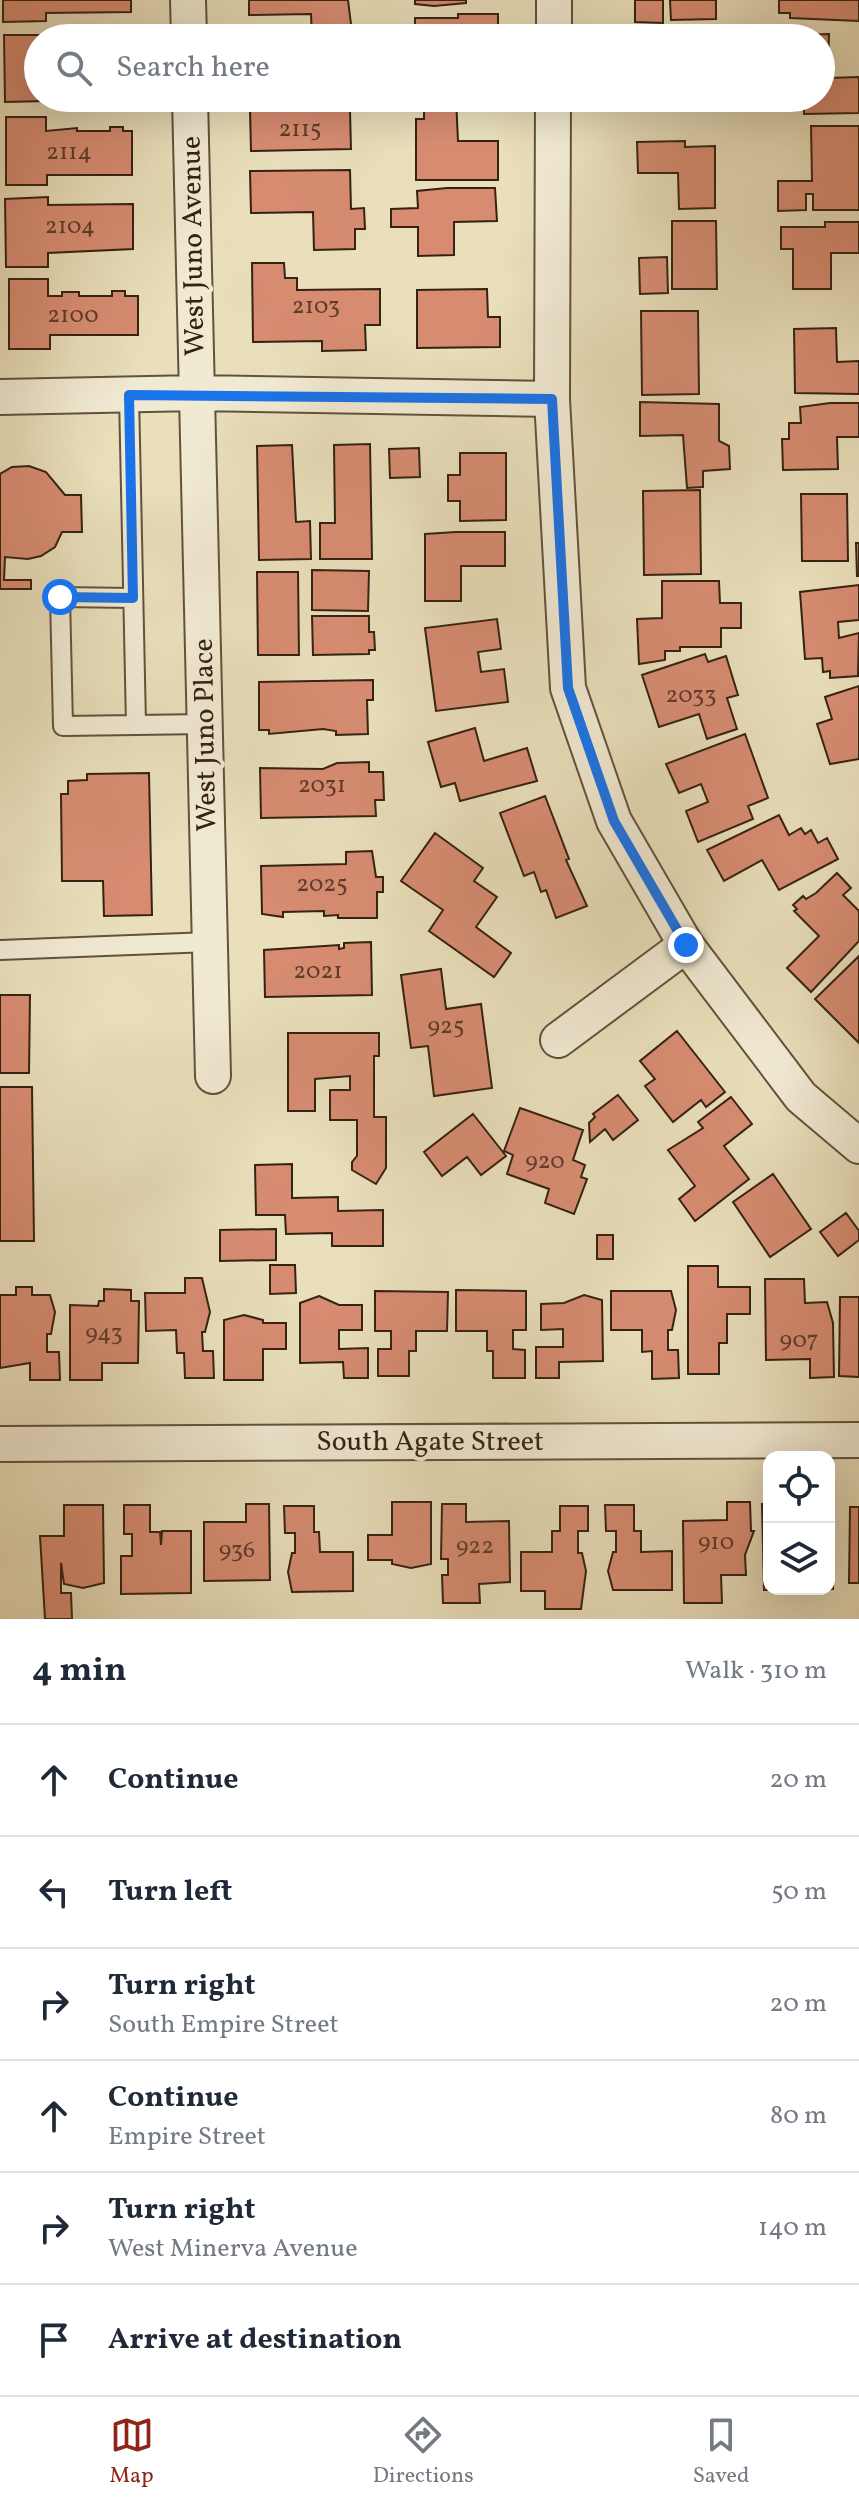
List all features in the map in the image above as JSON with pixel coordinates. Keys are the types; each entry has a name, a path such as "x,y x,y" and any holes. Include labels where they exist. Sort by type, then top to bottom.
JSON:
{"street":[{"path":"188,0 189,24"},
{"path":"554,0 554,24"},
{"name":"West Juno Avenue","path":"190,112 198,393"},
{"path":"553,112 552,399 568,688 614,821 686,945 801,1097 859,1146"},
{"path":"0,397 198,393 552,399"},
{"name":"West Juno Place","path":"198,393 213,1076"},
{"path":"558,1040 686,945"},
{"name":"South Agate Street","path":"0,1444 859,1440"}],"lane":[{"path":"129,395 136,725"},
{"path":"133,598 60,597 63,726 205,724"},
{"path":"0,950 210,942"}],"building":[{"path":"3,0 131,0 131,12 46,13 46,21 3,22"},
{"path":"249,0 348,0 351,24 311,24 311,14 249,15"},
{"path":"415,0 466,0 466,3 434,6 415,4"},
{"path":"635,0 663,0 663,23 635,22"},
{"path":"670,0 716,0 716,19 671,20"},
{"path":"779,0 859,0 859,21 790,18 790,13 779,13"},
{"path":"458,14 498,14 498,24 415,24 415,18 458,18"},
{"path":"4,35 24,35 24,102 5,102"},
{"path":"859,77 859,113 804,114 835,112 835,78"},
{"path":"250,112 350,112 351,149 251,151"},
{"path":"424,112 457,112 458,141 498,141 498,180 416,180 416,119 424,119"},
{"path":"6,117 46,117 46,131 77,128 77,131 110,131 110,127 123,127 123,131 132,131 132,175 47,175 47,185 6,185"},
{"path":"811,126 859,126 859,210 813,210 813,194 806,194 806,210 778,211 778,181 812,181"},
{"path":"685,141 685,147 715,146 715,208 679,209 678,173 638,173 637,142"},
{"path":"350,170 351,209 364,208 365,229 355,229 355,249 314,250 313,212 251,213 250,171"},
{"path":"495,188 497,221 454,222 454,255 418,256 418,227 391,227 391,209 418,208 417,191"},
{"path":"48,197 48,205 133,204 133,249 48,253 48,267 6,267 5,199"},
{"path":"672,221 716,221 717,289 672,289"},
{"path":"825,222 859,222 859,253 831,253 831,289 793,289 793,249 781,249 781,227 825,227"},
{"path":"667,257 668,293 640,294 639,258"},
{"path":"252,263 284,263 285,278 297,278 297,290 380,289 380,325 365,325 366,350 322,351 322,341 253,342"},
{"path":"9,279 48,279 48,296 79,292 79,296 112,296 112,291 125,291 125,296 138,296 138,335 50,335 50,349 9,349"},
{"path":"487,289 488,317 500,317 500,347 417,348 417,290"},
{"path":"641,311 698,311 699,394 642,395"},
{"path":"836,328 837,362 859,361 859,394 795,393 794,329"},
{"path":"640,402 719,404 719,441 729,446 730,469 703,471 703,487 687,488 683,435 640,436"},
{"path":"859,403 859,437 837,437 838,469 783,470 782,439 789,439 789,423 801,423 800,407"},
{"path":"370,444 372,559 320,559 320,523 335,523 334,445"},
{"path":"292,445 296,522 310,521 311,559 259,560 257,446"},
{"path":"419,448 420,477 390,478 389,449"},
{"path":"460,453 506,453 506,520 460,521 460,501 448,501 448,475 460,475"},
{"path":"29,466 46,472 65,495 81,495 82,532 62,532 55,547 41,556 28,559 5,557 4,580 31,580 31,589 0,589 0,474 12,467"},
{"path":"700,490 701,574 644,575 643,491"},
{"path":"801,494 847,494 848,561 802,561"},
{"path":"505,532 505,566 461,566 461,601 425,601 425,534"},
{"path":"856,543 859,543 859,576 857,576"},
{"path":"312,570 369,571 368,611 312,610"},
{"path":"257,572 298,572 299,655 258,655"},
{"path":"662,581 719,581 720,603 741,603 741,628 721,628 721,647 680,647 680,651 665,651 665,660 639,664 637,619 662,618"},
{"path":"859,585 859,620 838,622 839,638 859,633 858,676 830,678 830,671 823,672 822,658 805,659 800,592"},
{"path":"312,616 369,616 369,632 374,632 375,650 369,650 369,654 313,655"},
{"path":"497,619 501,649 478,652 481,672 504,669 508,702 436,711 425,628"},
{"path":"705,654 708,662 726,656 738,695 727,698 737,729 707,739 699,714 659,727 642,675"},
{"path":"373,680 373,700 367,700 368,734 336,735 336,731 323,729 269,734 269,730 259,730 259,682"},
{"path":"859,686 859,759 830,764 817,724 832,719 825,697"},
{"path":"475,728 484,761 527,748 537,781 460,801 455,783 441,787 428,742"},
{"path":"745,734 768,798 748,806 753,819 698,842 686,811 708,802 701,784 679,793 666,764"},
{"path":"369,762 369,772 383,772 384,800 375,800 376,816 261,818 260,768 323,769 337,763"},
{"path":"149,773 152,915 104,916 103,881 62,881 61,794 68,794 68,781 87,780 87,774"},
{"path":"545,796 569,859 566,860 587,906 556,918 546,890 541,892 534,872 524,876 500,813"},
{"path":"779,815 789,835 801,828 805,834 811,830 818,843 827,838 838,859 779,890 762,860 724,881 707,850"},
{"path":"435,833 483,868 474,881 497,897 476,927 511,953 494,977 429,931 443,910 401,881"},
{"path":"372,851 376,877 383,877 383,892 377,892 377,918 338,918 338,915 324,916 324,911 283,912 283,917 262,914 261,866 346,864 346,852"},
{"path":"837,873 851,888 843,895 859,911 859,941 811,992 787,968 819,936 794,911 797,909 793,905 803,896 806,899 816,893"},
{"path":"371,942 372,995 265,997 264,950 339,945 339,949 344,948 344,943"},
{"path":"859,956 859,1043 815,999"},
{"path":"441,969 446,1009 481,1004 492,1088 434,1096 428,1046 411,1048 401,975"},
{"path":"0,995 30,995 29,1073 0,1073"},
{"path":"677,1031 725,1092 706,1107 701,1100 673,1122 645,1086 655,1079 640,1061"},
{"path":"288,1033 379,1033 379,1056 374,1056 374,1117 386,1117 386,1168 376,1184 352,1170 352,1162 357,1156 357,1120 330,1120 330,1090 350,1090 350,1076 315,1079 315,1111 288,1111"},
{"path":"0,1087 32,1087 34,1241 0,1241"},
{"path":"618,1095 638,1120 613,1140 605,1129 590,1142 589,1123 595,1117 593,1114"},
{"path":"731,1097 752,1124 724,1146 749,1179 695,1221 679,1199 695,1186 668,1150 703,1128 698,1122"},
{"path":"520,1108 583,1130 573,1160 585,1165 581,1177 587,1179 574,1214 545,1203 549,1189 507,1174 513,1155 504,1151"},
{"path":"473,1114 506,1156 481,1175 467,1157 442,1176 424,1152"},
{"path":"292,1164 292,1198 338,1197 338,1211 383,1210 383,1246 332,1246 332,1233 286,1234 285,1215 256,1215 255,1165"},
{"path":"773,1174 811,1229 770,1257 733,1202"},
{"path":"846,1213 859,1231 859,1240 838,1256 820,1232"},
{"path":"276,1229 276,1260 220,1261 220,1230"},
{"path":"597,1235 613,1235 613,1259 597,1259"},
{"path":"270,1265 295,1265 296,1293 270,1294"},
{"path":"688,1266 718,1266 718,1287 750,1287 750,1314 727,1314 727,1343 719,1343 719,1374 688,1374"},
{"path":"185,1278 202,1278 210,1312 205,1332 202,1332 203,1351 213,1351 214,1378 185,1378 184,1353 177,1353 176,1330 146,1331 145,1293 185,1293"},
{"path":"765,1279 804,1279 805,1303 827,1302 833,1323 834,1377 810,1378 810,1359 766,1360"},
{"path":"16,1287 32,1287 32,1295 50,1295 55,1312 51,1334 47,1334 47,1352 59,1352 60,1380 30,1380 30,1363 0,1368 0,1295 16,1295"},
{"path":"104,1289 131,1290 131,1301 139,1301 138,1363 102,1363 102,1380 70,1380 70,1305 98,1306 99,1301 104,1301"},
{"path":"456,1290 526,1291 526,1330 513,1330 513,1349 525,1350 525,1378 493,1378 493,1351 487,1351 487,1331 456,1331"},
{"path":"375,1291 448,1292 447,1331 416,1331 416,1351 409,1351 409,1376 378,1376 378,1349 391,1349 391,1331 375,1331"},
{"path":"611,1291 671,1291 676,1310 672,1330 668,1330 668,1350 678,1350 679,1378 652,1379 652,1351 642,1352 642,1330 611,1330"},
{"path":"584,1295 602,1300 603,1361 559,1362 559,1378 536,1378 536,1347 563,1347 563,1329 541,1330 541,1304 564,1303"},
{"path":"319,1296 339,1305 362,1305 362,1330 339,1330 339,1349 368,1348 368,1378 344,1378 343,1362 300,1363 300,1303"},
{"path":"840,1297 859,1297 859,1377 839,1376"},
{"path":"244,1315 263,1320 263,1323 286,1323 286,1349 263,1349 263,1380 224,1380 224,1320"},
{"path":"392,1502 431,1502 431,1564 411,1568 392,1564 392,1560 368,1560 368,1535 392,1535"},
{"path":"727,1502 750,1502 751,1531 754,1531 745,1555 746,1575 721,1575 722,1603 684,1603 683,1521 727,1520"},
{"path":"246,1504 269,1504 270,1580 204,1581 204,1522 246,1522"},
{"path":"442,1504 466,1504 466,1522 509,1521 510,1582 479,1584 480,1603 443,1603 442,1575 448,1575 448,1559 441,1559"},
{"path":"64,1505 103,1505 104,1583 83,1588 64,1584 61,1563 61,1593 71,1593 72,1619 45,1619 40,1536 64,1536"},
{"path":"124,1505 150,1505 150,1532 160,1532 161,1545 162,1531 191,1531 191,1593 121,1594 121,1556 132,1556 132,1534 124,1534"},
{"path":"605,1505 634,1505 634,1531 641,1531 641,1552 672,1551 672,1590 613,1590 608,1571 613,1552 616,1552 616,1531 606,1531"},
{"path":"284,1506 314,1506 314,1532 319,1532 320,1552 353,1552 353,1591 292,1592 288,1572 292,1553 295,1553 295,1533 285,1533"},
{"path":"560,1506 588,1506 588,1531 578,1531 578,1553 582,1553 586,1571 581,1609 545,1609 545,1591 521,1591 521,1552 552,1552 552,1531 560,1531"},
{"path":"850,1507 859,1507 859,1583 849,1583"}],"route":[{"path":"60,597 133,598 129,395 198,393 552,399 568,688 614,821 686,945"}]}
